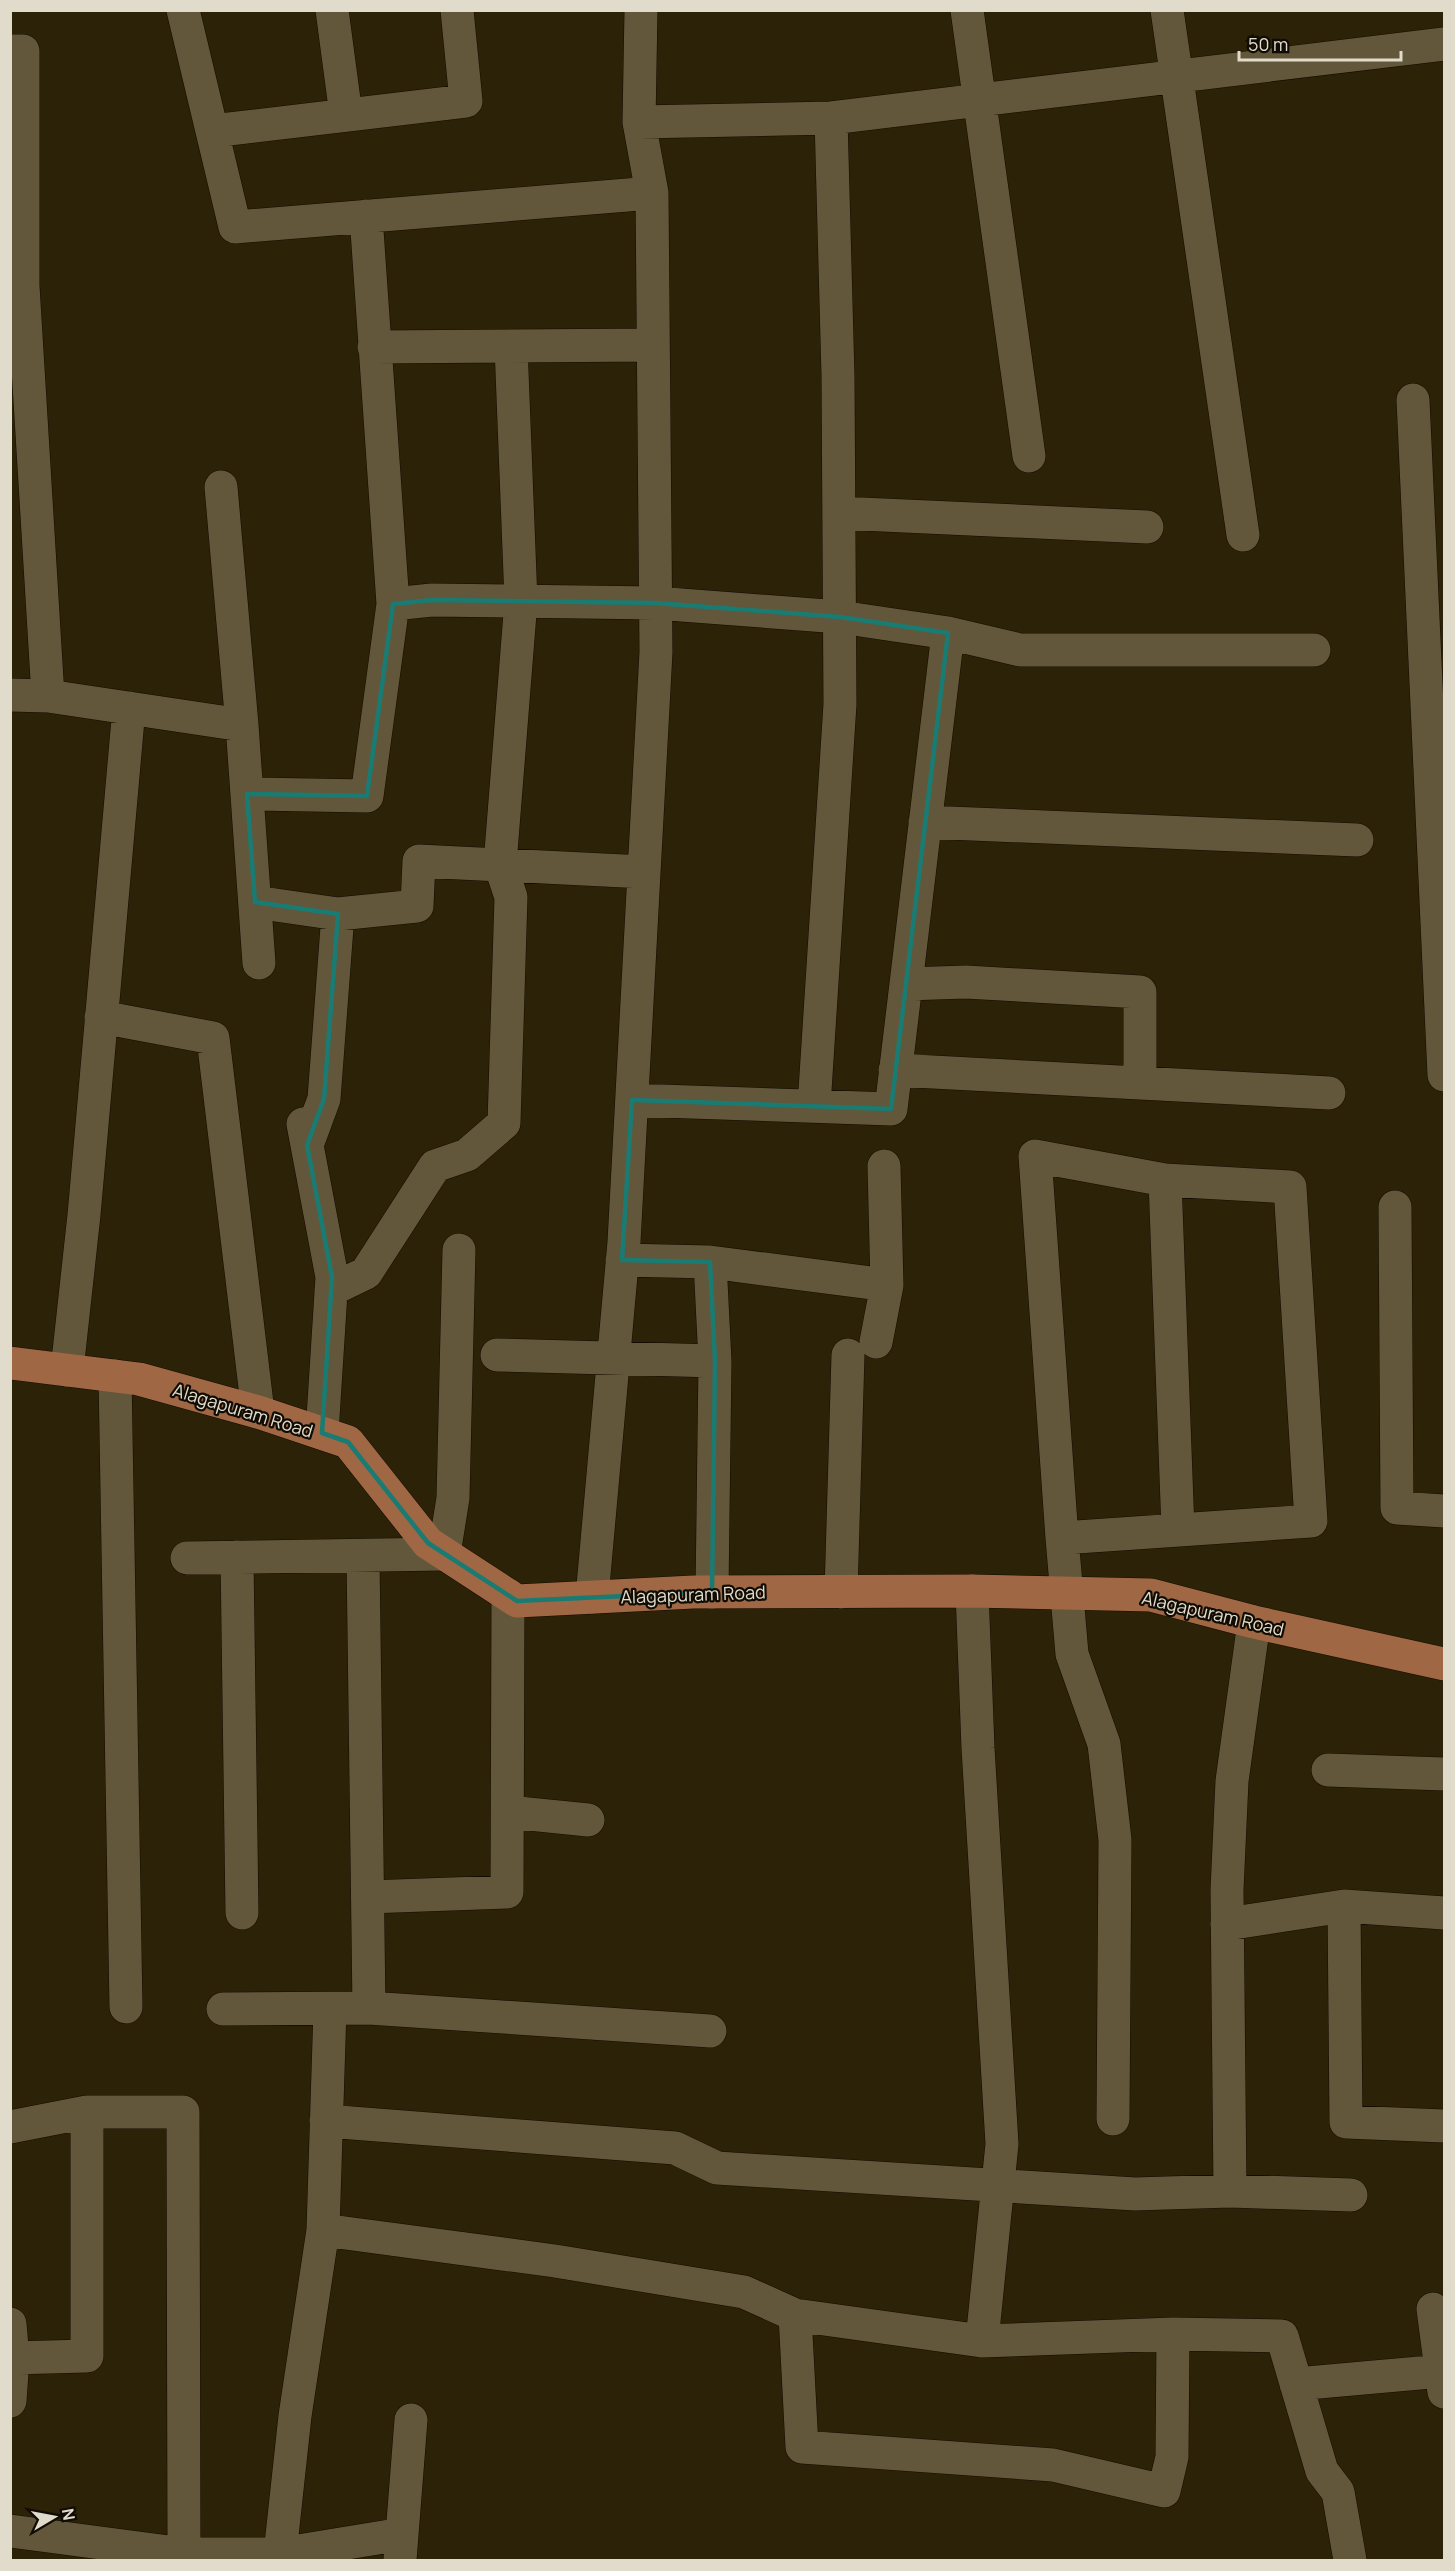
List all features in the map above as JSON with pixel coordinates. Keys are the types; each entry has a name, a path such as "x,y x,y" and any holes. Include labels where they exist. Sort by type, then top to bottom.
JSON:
{"main road":[{"name":"Alagapuram Road","path":"10,1363 139,1379 258,1412 348,1442 428,1543 517,1601 712,1592 972,1591 1151,1595 1254,1622 1444,1664"}],"street":[{"path":"183,10 235,227 652,193"},
{"path":"332,10 346,115"},
{"path":"212,131 466,101 456,10"},
{"path":"592,1597 622,1260 656,652 652,193 639,122 641,10"},
{"path":"967,10 1029,456"},
{"path":"1167,10 1179,76 1243,534"},
{"path":"639,122 831,118 1444,44"},
{"path":"10,51 23,51 17,287 48,696"},
{"path":"814,1106 840,704 839,513 831,118"},
{"path":"248,794 367,796 393,604 366,216"},
{"path":"374,346 653,345"},
{"path":"331,1290 366,1273 435,1166 467,1155 504,1123 512,897 500,864 521,601 511,346"},
{"path":"1413,400 1430,455 1444,1075"},
{"path":"221,487 248,794 260,963"},
{"path":"839,513 1147,527"},
{"path":"393,604 432,600 655,603 840,617 948,633 1020,650 1314,650"},
{"path":"632,1100 891,1109 948,633"},
{"path":"10,695 48,696 242,725"},
{"path":"67,1370 84,1215 129,708"},
{"path":"926,822 1357,840"},
{"path":"255,902 339,914 417,906 419,861 644,872"},
{"path":"322,1433 332,1277 305,1134 324,1100 339,914"},
{"path":"906,984 966,982 1140,992 1140,1083"},
{"path":"102,1017 213,1038 258,1412"},
{"path":"895,1070 1329,1093"},
{"path":"1062,1538 1311,1521 1290,1187 1165,1180 1035,1156 1065,1594 1072,1654 1104,1744 1115,1840 1113,2119"},
{"path":"841,1592 862,1348 887,1285 884,1166"},
{"path":"1165,1180 1178,1530"},
{"path":"1395,1207 1396,1508 1444,1511"},
{"path":"187,1558 444,1554 453,1498 459,1250"},
{"path":"622,1260 710,1262 887,1285"},
{"path":"710,1262 715,1361 712,1592"},
{"path":"497,1355 715,1361"},
{"path":"115,1376 126,2007"},
{"path":"363,1556 369,2008"},
{"path":"237,1557 242,1913"},
{"path":"972,1591 978,1748 1002,2144 982,2341"},
{"path":"368,1897 507,1892 508,1596"},
{"path":"1230,2191 1227,1924 1232,1781 1254,1622"},
{"path":"1328,1770 1444,1774"},
{"path":"508,1812 588,1820"},
{"path":"1227,1924 1344,1906 1444,1912"},
{"path":"1344,1906 1346,2122 1444,2126"},
{"path":"280,2554 295,2416 322,2230 330,2008"},
{"path":"223,2009 369,2008 710,2031"},
{"path":"10,2127 87,2112 183,2112 184,2554"},
{"path":"12,2358 87,2356 87,2112"},
{"path":"326,2121 675,2148 717,2168 1135,2194 1230,2191 1352,2195"},
{"path":"322,2230 555,2261 744,2292 795,2315 982,2341 1173,2334 1282,2336 1322,2471 1338,2492 1350,2560"},
{"path":"1296,2384 1443,2381 1433,2309"},
{"path":"795,2315 802,2447 1053,2465 1164,2492 1172,2457 1173,2334"},
{"path":"10,2324 12,2358 10,2401"},
{"path":"10,2531 184,2554 280,2554 401,2547 411,2420"}],"highlighted area":[{"path":"432,600 655,603 840,617 948,633 891,1109 632,1100 622,1260 710,1262 715,1361 712,1592 517,1601 428,1543 348,1442 322,1433 332,1277 307,1145 324,1099 338,914 255,902 247,794 367,796 393,604"}]}
